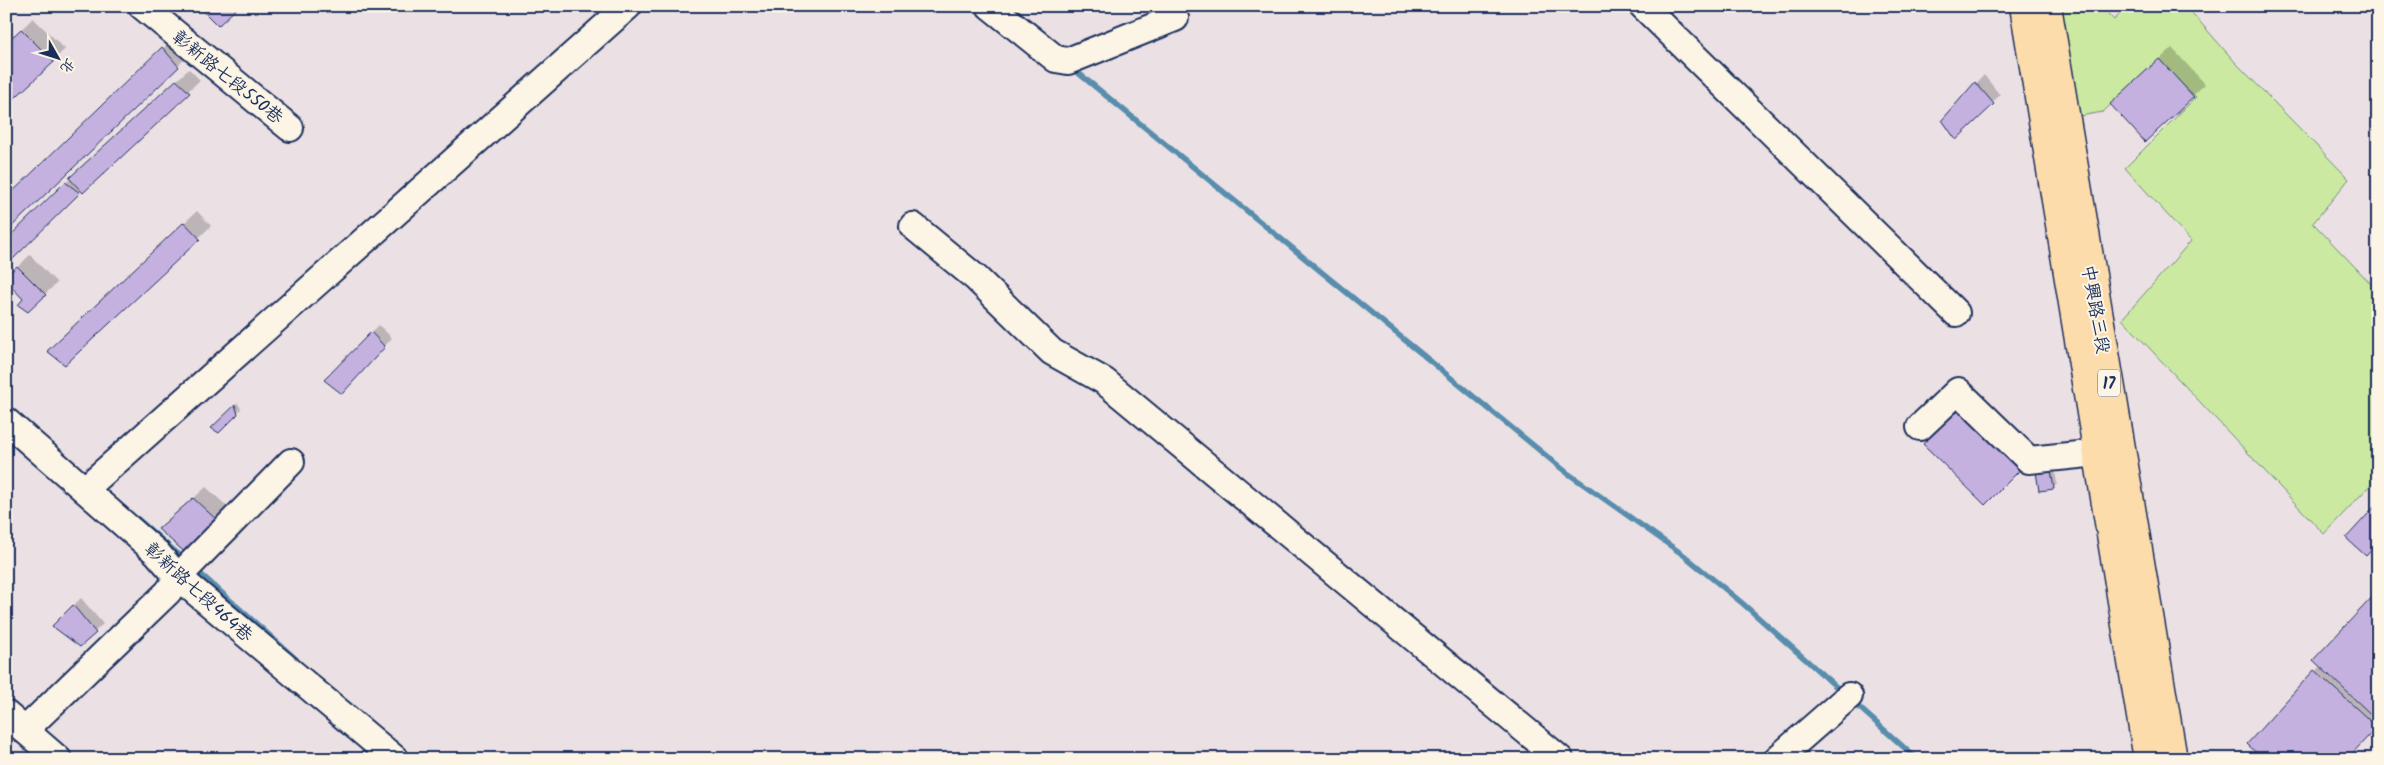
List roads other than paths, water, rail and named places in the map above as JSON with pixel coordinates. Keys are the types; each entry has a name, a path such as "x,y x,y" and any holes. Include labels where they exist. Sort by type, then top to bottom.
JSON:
{"main road":[{"name":"中興路三段","path":"2024,6 2148,759"},
{"name":"中興路三段","path":"2046,6 2173,759"}],"street":[{"name":"彰新路七段550巷","path":"142,6 290,128"},
{"path":"85,490 628,6"},
{"path":"990,6 1056,59 1068,61 1175,18"},
{"path":"1643,6 1956,313"},
{"path":"912,226 976,278 1052,352 1104,381 1560,759"},
{"path":"1920,427 1958,390 2029,460 2060,459 2098,453"},
{"name":"彰新路七段464巷","path":"6,421 157,553 178,577 395,759"},
{"path":"58,759 16,722 168,592 178,577 291,462"},
{"path":"1777,759 1849,696"}],"waterway":[{"path":"1071,67 1566,472 1685,556 1741,602 1842,692"},
{"path":"138,519 186,561"},
{"path":"194,568 296,659"},
{"path":"1853,702 1917,759"}]}
